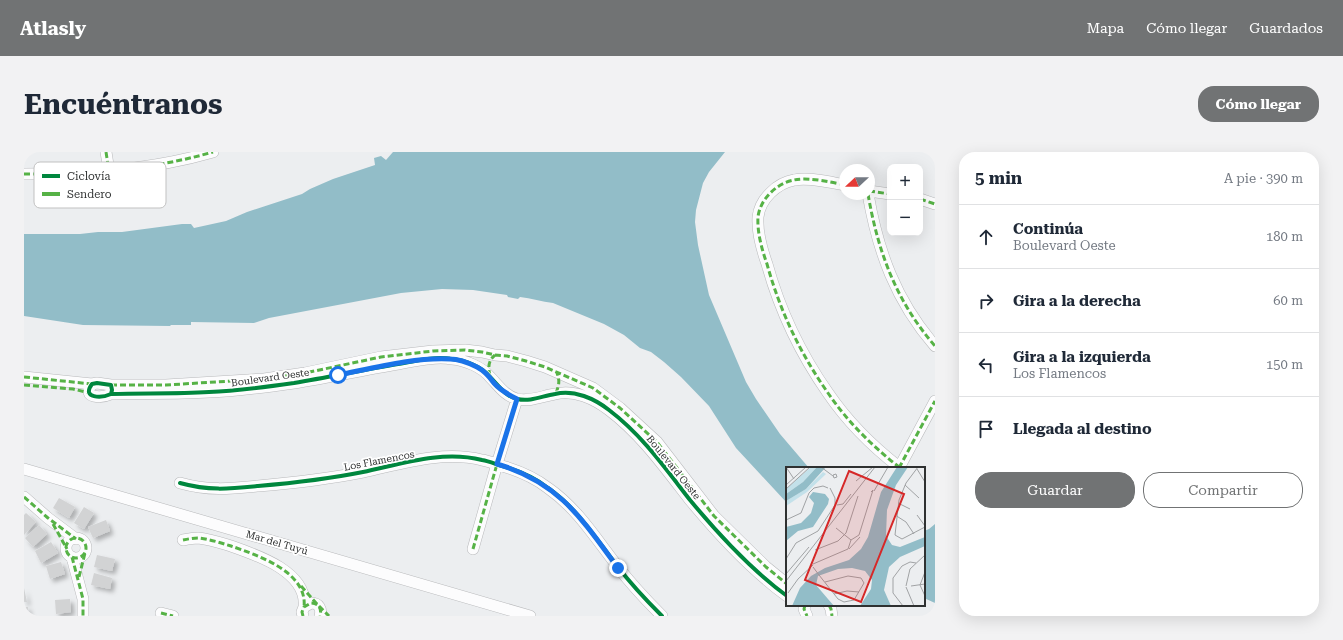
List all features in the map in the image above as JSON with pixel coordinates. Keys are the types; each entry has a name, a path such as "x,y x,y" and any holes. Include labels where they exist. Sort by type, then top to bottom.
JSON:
{"street":[{"path":"106,152 108,162"},
{"path":"166,163 210,152"},
{"path":"839,184 803,179 794,180 784,183 768,195 761,205 758,216 764,255 784,315 811,368 828,394 849,420 873,445 898,467"},
{"path":"875,192 887,194"},
{"path":"869,200 877,239 885,263 902,300 914,320 935,346"},
{"path":"923,200 935,204"},
{"name":"Boulevard Oeste","path":"31,383 91,388 98,397 105,397 111,389 165,389 235,381 292,379 407,358 432,351 465,350 507,356 545,367 592,388 620,408 631,422"},
{"path":"490,376 488,368 490,359 495,355"},
{"name":"Boulevard Oeste","path":"407,358 452,358 467,362 478,367 490,376 495,384 507,394 517,399 533,400 556,393 576,394 590,398 631,422 657,442 733,548 758,572 786,595"},
{"path":"556,393 559,385 557,373"},
{"path":"24,377 31,383"},
{"path":"473,549 517,399"},
{"path":"900,467 935,401"},
{"name":"Los Flamencos","path":"180,483 202,489 227,489 325,478 444,457 481,459 531,477 547,487 568,504 582,519 618,568 662,616"},
{"name":"Mar del Tuyú","path":"24,469 530,616"},
{"path":"24,497 48,518 85,544 85,552 79,578"},
{"path":"48,518 59,533 79,578 83,599 83,616"},
{"name":"Boulevard Oeste","path":"711,518 786,583"},
{"path":"183,540 200,538 256,554 280,567 311,596 318,609"},
{"path":"69,553 70,541 76,539"},
{"path":"69,553 78,558 85,552"},
{"path":"296,582 301,588 304,596 302,612"},
{"path":"302,612 308,603 329,616"},
{"path":"161,613 173,616"}],"water":[{"path":"393,152 725,152 709,172 703,183 696,210 695,222 698,245 709,295 746,382 780,434 808,467 786,467 786,502 736,448 709,406 664,362 651,352 640,348 624,335 604,324 553,303 520,297 518,299 508,297 507,295 473,290 442,289 401,293 269,318 254,323 191,322 191,325 170,326 83,325 24,316 24,234 122,232 182,224 191,224 194,228 226,221 247,212 302,194 333,179 375,165 374,158 381,156 386,160"},
{"path":"935,524 935,603 925,598 925,531"}],"building":[{"path":"59,498 75,507 69,518 53,508"},
{"path":"84,507 94,513 84,529 74,523"},
{"path":"26,513 36,522 24,535 24,515"},
{"path":"106,520 110,531 93,538 88,527"},
{"path":"39,525 47,534 33,547 25,538"},
{"path":"51,542 58,553 41,563 35,551"},
{"path":"97,555 115,559 112,571 94,567"},
{"path":"61,562 65,574 50,579 46,566"},
{"path":"94,573 112,578 110,589 91,585"},
{"path":"24,588 27,602 24,602"},
{"path":"70,599 71,612 56,614 55,600"},
{"path":"24,607 28,607 28,616 24,616"}],"marked path":[{"path":"106,152 108,162"},
{"path":"166,163 213,152"},
{"path":"24,174 34,174"},
{"path":"839,184 820,180 800,179 788,182 776,188 766,198 759,210 758,229 760,241 778,298 808,363 835,403 852,423 879,451 899,467"},
{"path":"875,192 887,194"},
{"path":"869,200 883,256 899,293 921,329 935,346"},
{"path":"923,200 935,204"},
{"path":"111,385 166,385 264,379 305,373 381,357 433,351 465,350 507,356 526,361 545,367 593,388 620,408 657,442 714,516 766,567 786,583"},
{"path":"490,376 489,364 495,355"},
{"path":"556,393 559,383 557,373"},
{"path":"24,377 92,384"},
{"path":"24,385 73,389 90,393"},
{"path":"473,549 517,399"},
{"path":"900,467 935,401"},
{"path":"24,497 48,518 76,539"},
{"path":"53,524 67,549"},
{"path":"76,538 83,541 86,548 83,555 76,558 69,555 66,548 69,541 76,538"},
{"path":"183,540 198,538 219,542 267,560 290,575 298,584 303,595 304,607"},
{"path":"79,577 85,553"},
{"path":"72,557 83,599 83,616"},
{"path":"301,586 317,604"},
{"path":"303,616 302,612 304,607 311,603 318,605 321,611 320,616"},
{"path":"319,606 329,616"},
{"path":"805,606 804,609 807,616"},
{"path":"830,606 832,616"},
{"path":"161,613 173,616"}],"cycle path":[{"path":"111,394 230,391 294,383 418,360 445,358 462,361 478,367 487,373 505,393 513,398 522,400 532,399 562,393 584,396 603,406 632,430 643,441 690,500 724,539 760,575 786,595"},
{"path":"97,383 111,385 111,394 98,397 91,395 89,389 92,384 97,383"},
{"path":"180,483 190,486 219,489 237,488 337,477 437,457 467,457 488,461 525,474 543,484 559,496 578,515 628,580 662,616"}],"route":[{"path":"338,375 408,362 434,359 452,358 478,367 490,376 495,384 507,394 517,399 497,464 531,477 560,497 582,519 618,568"}]}
